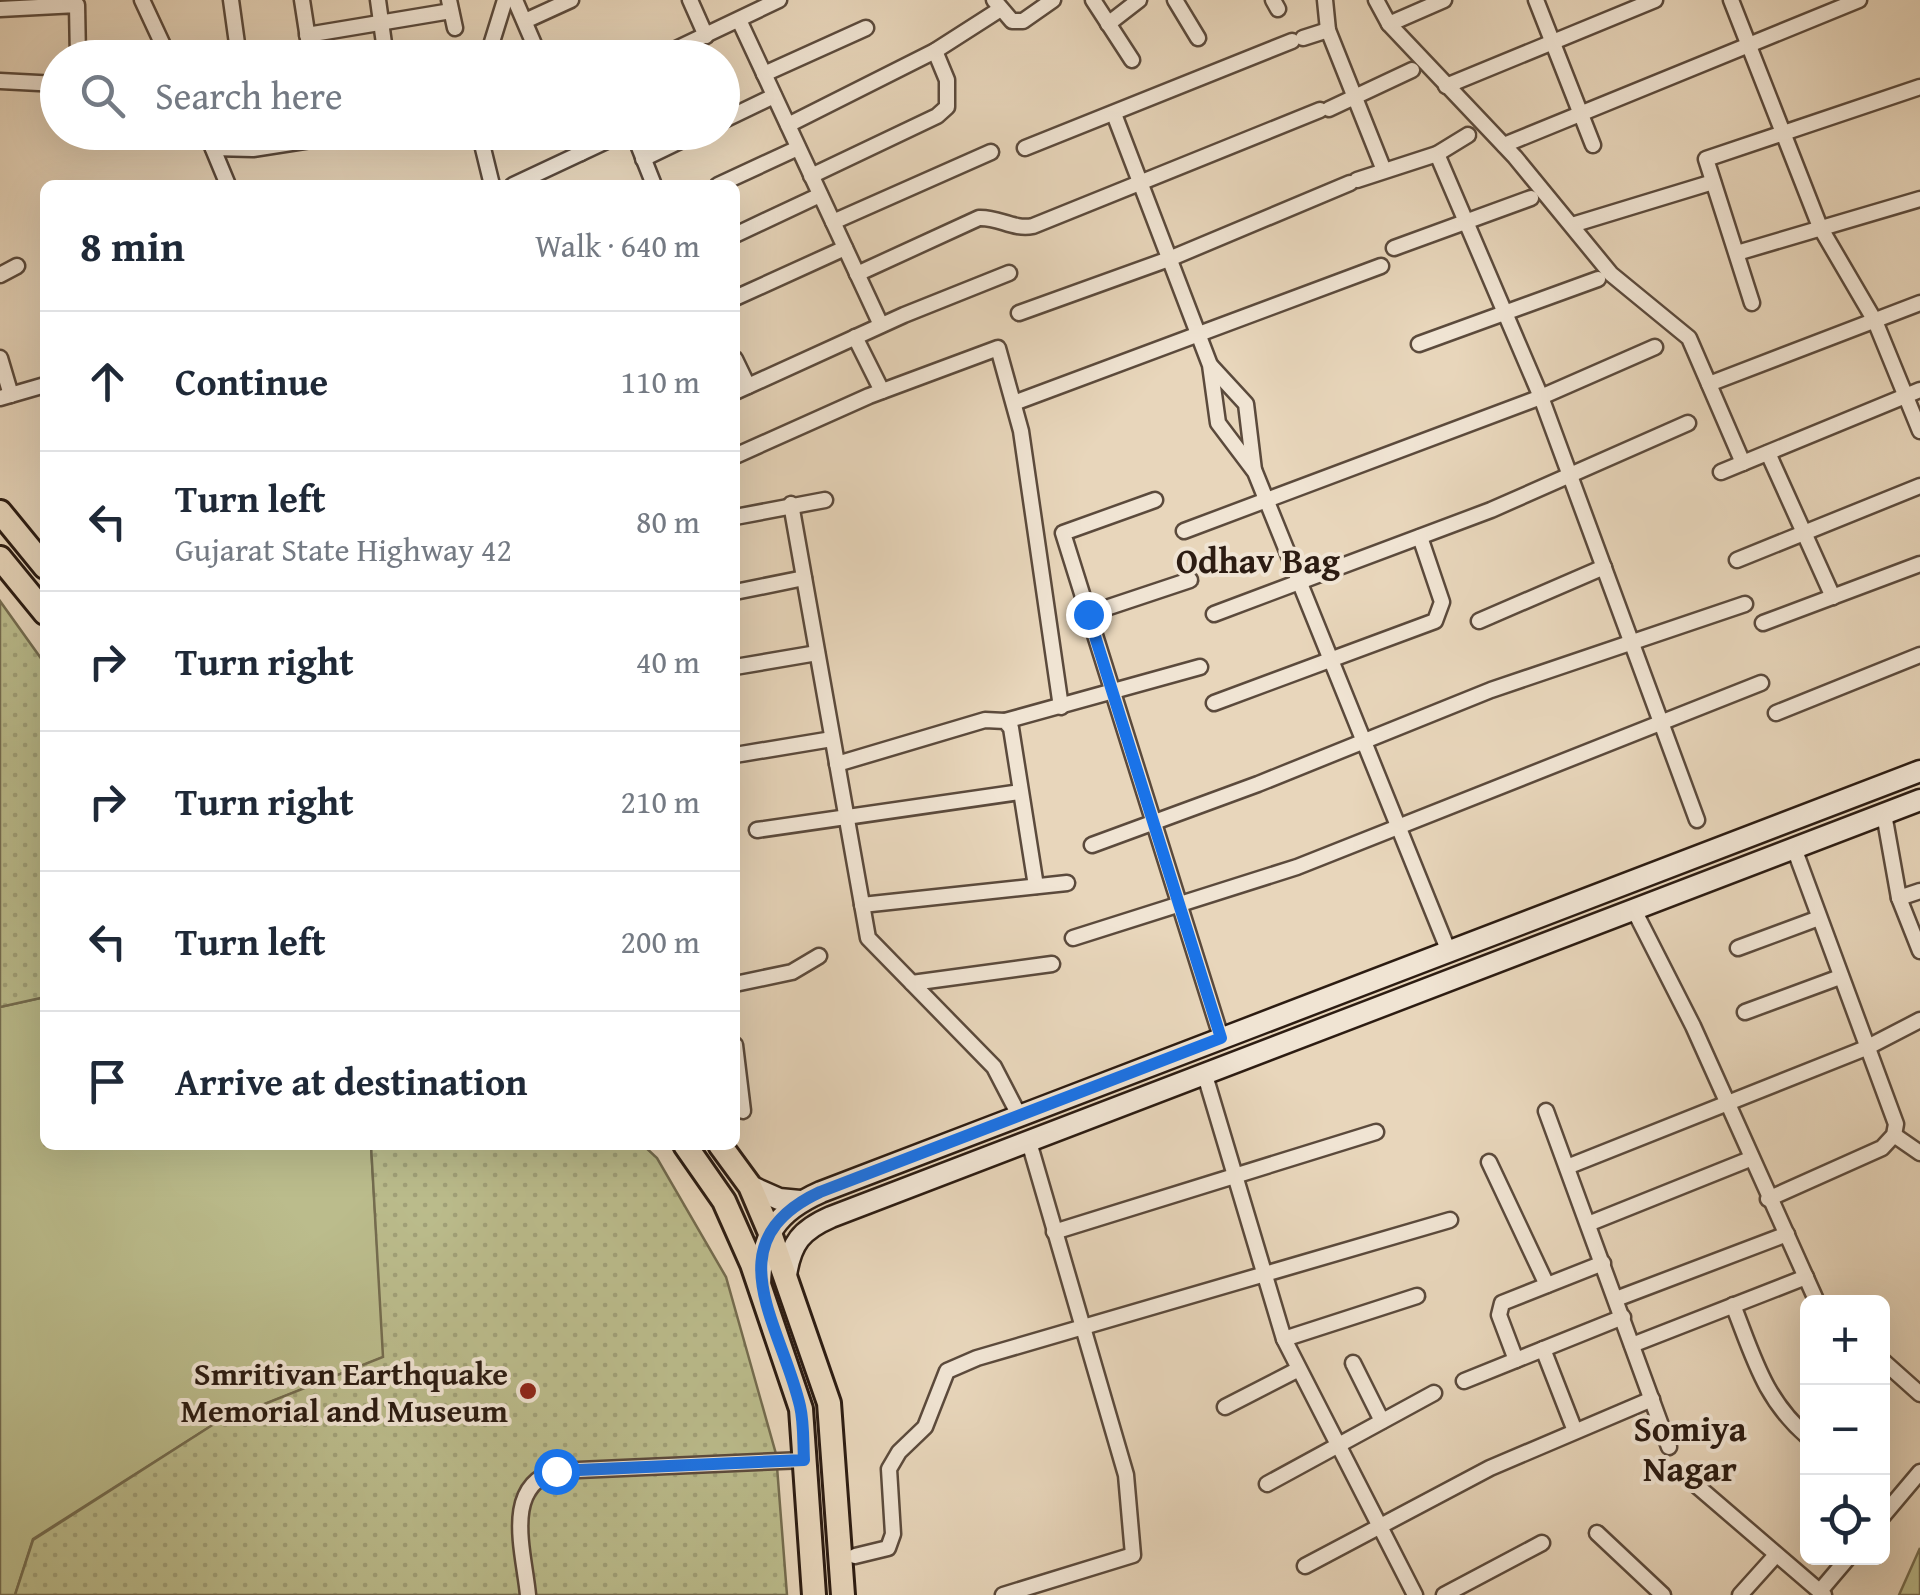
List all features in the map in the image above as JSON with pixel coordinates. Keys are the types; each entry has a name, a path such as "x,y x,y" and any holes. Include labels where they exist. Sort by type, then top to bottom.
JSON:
{"main road":[{"path":"0,512 40,561"},
{"path":"0,558 40,607"},
{"path":"760,1286 770,1234 782,1213 800,1202 1920,771"},
{"path":"786,1276 792,1248 812,1225 1920,800"},
{"path":"688,1150 724,1201 760,1286 801,1409 814,1595"},
{"path":"724,1150 750,1186 770,1234 829,1404 843,1595"},
{"path":"750,1186 778,1199 800,1202"}],"street":[{"path":"142,0 161,40"},
{"path":"230,0 236,40"},
{"path":"302,0 308,40"},
{"path":"378,0 384,40"},
{"path":"493,40 505,0"},
{"path":"515,0 532,40"},
{"path":"524,21 571,0"},
{"path":"690,0 706,36"},
{"path":"697,40 779,0"},
{"path":"788,125 935,51 997,5 1012,20 1023,21 1053,0"},
{"path":"1093,0 1132,60"},
{"path":"1108,24 1139,0"},
{"path":"1175,0 1198,38"},
{"path":"1325,0 1328,30 1384,168"},
{"path":"1376,0 1389,24 1504,145 1611,274 1688,338 1743,463"},
{"path":"1389,24 1444,0"},
{"path":"1536,0 1593,145"},
{"path":"1446,86 1655,0"},
{"path":"1731,0 1820,227 1913,393 1920,431"},
{"path":"1504,145 1859,0"},
{"path":"0,9 33,4 77,5 78,40"},
{"path":"307,35 382,24 454,4"},
{"path":"739,20 881,326"},
{"path":"764,74 866,28"},
{"path":"1026,148 1328,30"},
{"path":"811,176 937,116 947,107 948,80 935,51"},
{"path":"857,274 978,218 995,217 1020,228 1034,226 1355,98 1412,70"},
{"path":"0,81 40,83"},
{"path":"1752,302 1706,164 1710,154 1920,86"},
{"path":"740,112 774,96"},
{"path":"1114,114 1210,366 1218,424 1254,472 1448,952"},
{"path":"1019,312 1169,258 1384,168 1437,154 1468,135"},
{"path":"729,180 798,148"},
{"path":"214,150 226,180"},
{"path":"486,150 491,180"},
{"path":"524,180 588,150"},
{"path":"638,150 650,180"},
{"path":"643,160 663,150"},
{"path":"832,222 991,152"},
{"path":"1437,154 1572,476 1697,820"},
{"path":"1572,224 1712,182"},
{"path":"740,234 820,195"},
{"path":"1394,248 1531,198"},
{"path":"1737,253 1920,199"},
{"path":"740,296 844,248"},
{"path":"0,274 17,266"},
{"path":"1014,403 1381,266"},
{"path":"742,389 1009,274"},
{"path":"1419,344 1598,280"},
{"path":"1710,384 1920,303"},
{"path":"856,337 882,391"},
{"path":"1184,530 1541,397 1655,346"},
{"path":"740,454 882,391 998,348 1014,403 1062,707"},
{"path":"0,358 5,396 40,386"},
{"path":"1210,366 1246,404 1254,472"},
{"path":"1721,472 1913,393"},
{"path":"1214,614 1420,537 1688,424"},
{"path":"1768,452 1833,596"},
{"path":"1736,560 1920,486"},
{"path":"740,516 825,500"},
{"path":"1155,500 1062,533 1116,694 1221,1038"},
{"path":"790,504 868,938 994,1067 1020,1117"},
{"path":"1214,702 1435,621 1441,614 1438,589 1420,537"},
{"path":"1763,622 1920,564"},
{"path":"1479,621 1604,567"},
{"path":"740,591 804,578"},
{"path":"1088,614 1190,580"},
{"path":"1092,844 1153,824 1490,690 1744,604"},
{"path":"740,666 817,653"},
{"path":"1776,714 1920,655"},
{"path":"837,764 984,720 1005,721 1116,694 1200,667"},
{"path":"1072,938 1180,907 1397,827 1761,682"},
{"path":"1005,721 1011,728 1036,886"},
{"path":"740,754 832,739"},
{"path":"757,830 1020,792"},
{"path":"1884,814 1899,898 1920,951"},
{"path":"1768,1199 1882,1148 1894,1135 1894,1112 1866,1048 1794,848"},
{"path":"862,905 1068,884"},
{"path":"1899,898 1920,891"},
{"path":"1634,910 1728,1104 1814,1295"},
{"path":"1738,948 1819,918"},
{"path":"740,983 792,972 819,956"},
{"path":"912,983 1052,964"},
{"path":"1745,1012 1840,977"},
{"path":"1567,1168 1866,1048 1920,1020"},
{"path":"1204,1072 1284,1340 1415,1595"},
{"path":"740,1086 743,1111"},
{"path":"1546,1111 1669,1447"},
{"path":"1054,1232 1376,1132"},
{"path":"1894,1135 1920,1153"},
{"path":"1002,1595 1133,1555 1126,1475 1081,1330 1030,1142"},
{"path":"1588,1224 1750,1158"},
{"path":"1490,1162 1546,1285"},
{"path":"855,1556 888,1548 892,1534 889,1469 898,1452 925,1427 947,1371 977,1358 1450,1220"},
{"path":"1616,1299 1787,1234"},
{"path":"1516,1360 1499,1308 1508,1299 1602,1263"},
{"path":"1632,1345 1806,1277"},
{"path":"1284,1340 1417,1296"},
{"path":"1733,1305 1770,1396 1780,1413 1800,1430"},
{"path":"1464,1381 1623,1318"},
{"path":"1543,1349 1575,1431"},
{"path":"1353,1363 1382,1422"},
{"path":"1890,1367 1920,1394"},
{"path":"1225,1407 1298,1370"},
{"path":"1266,1484 1434,1393"},
{"path":"1305,1566 1490,1468 1652,1398"},
{"path":"528,1595 520,1510 524,1490 538,1476 556,1471 804,1460"},
{"path":"1890,1504 1920,1472"},
{"path":"1682,1473 1822,1593 1843,1565"},
{"path":"1597,1534 1663,1595"},
{"path":"1444,1595 1542,1543"},
{"path":"1740,1595 1776,1555"}],"green space":[{"path":"0,601 40,657 40,998 0,1007"},
{"path":"40,998 40,1150 371,1150 384,1357 214,1424 33,1539 15,1595 0,1595 0,1007"},
{"name":"Smritivan Earthquake Memorial and Museum","path":"371,1150 648,1150 657,1158 726,1277 776,1454 787,1595 15,1595 33,1540 214,1424 383,1357"},
{"path":"1920,1548 1920,1595 1899,1595"}],"place":[{"name":"Smritivan Earthquake Memorial and Museum","path":"528,1391"}],"district":[{"name":"Odhav Bag","path":"1258,560"},
{"name":"Somiya Nagar","path":"1690,1448"}],"route":[{"path":"556,1471 804,1460 801,1409 760,1286 770,1234 782,1213 820,1192 1221,1038 1088,614"}]}
